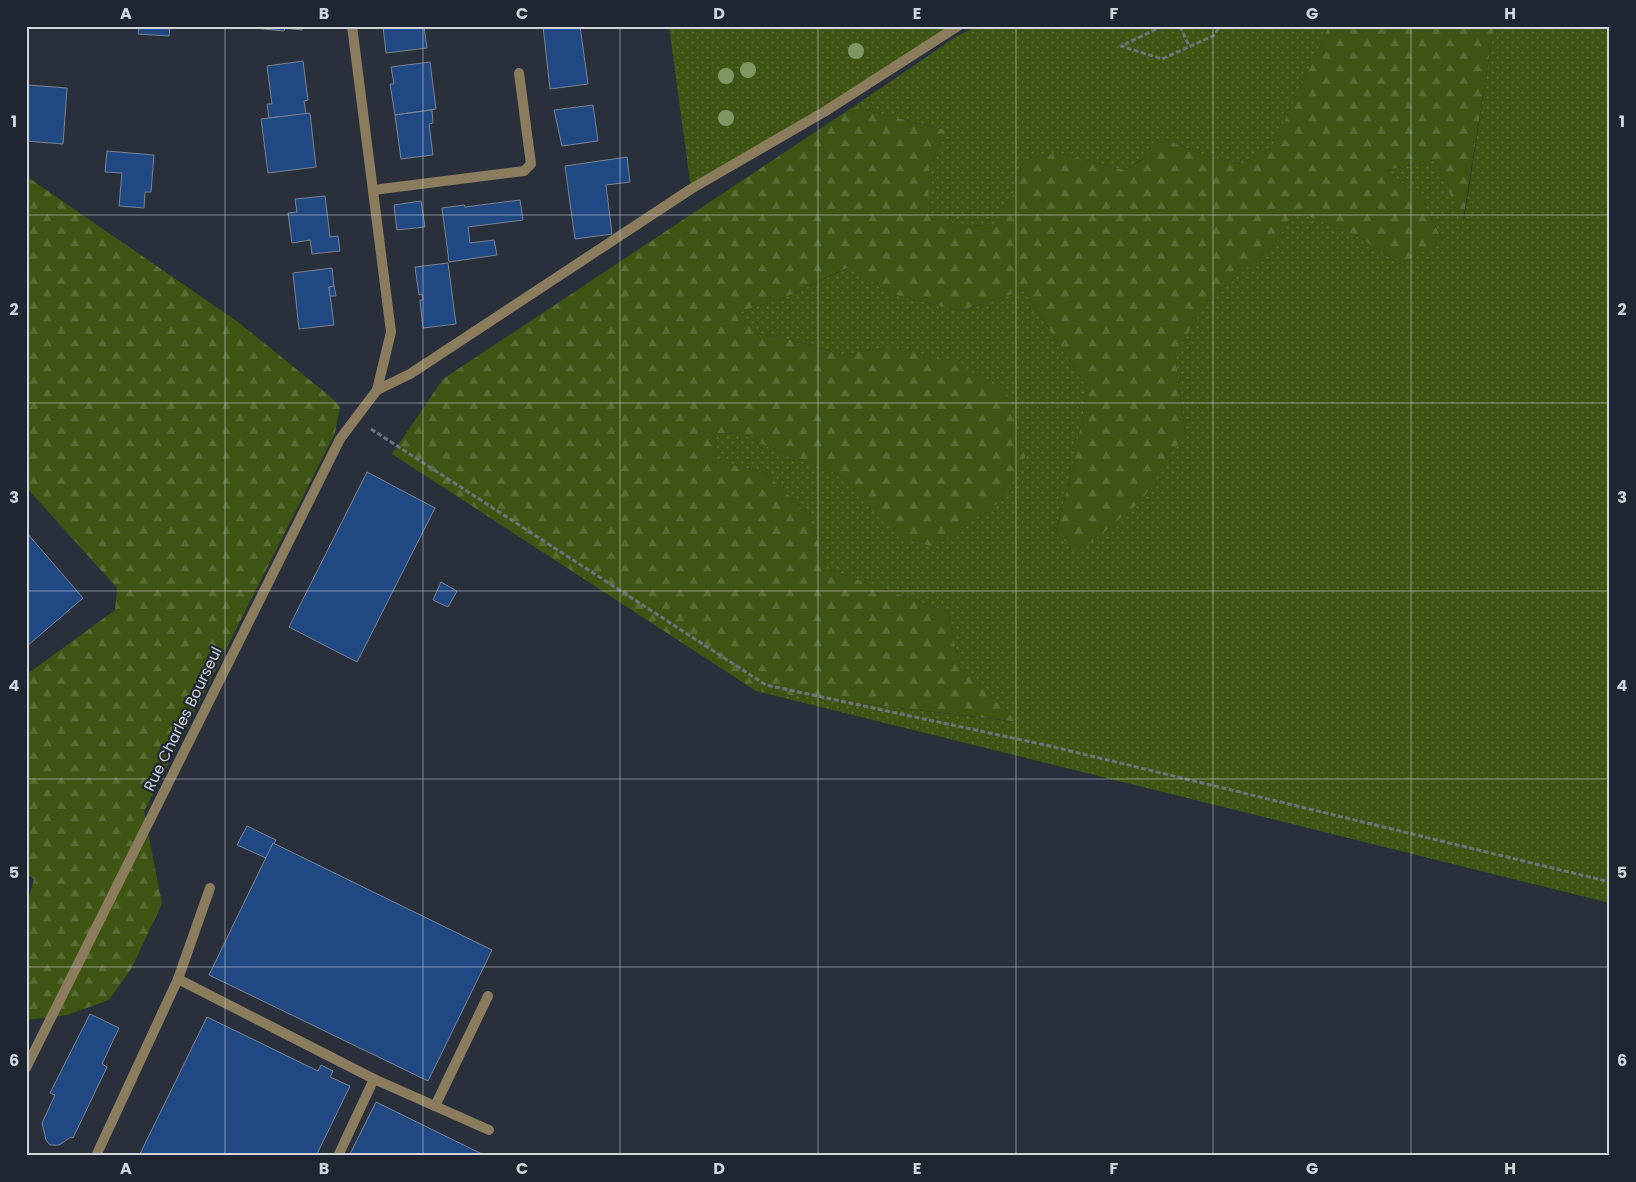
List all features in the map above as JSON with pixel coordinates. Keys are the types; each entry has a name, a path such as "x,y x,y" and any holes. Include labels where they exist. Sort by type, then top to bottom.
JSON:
{"street":[{"path":"352,26 391,332 377,390"},
{"path":"377,390 410,374 691,189 824,112 958,26"},
{"path":"373,190 524,171 531,164 519,74"},
{"name":"Rue Charles Bourseul","path":"26,1068 340,439 377,390"},
{"path":"96,1156 178,979 210,888"},
{"path":"178,979 374,1079 490,1130"},
{"path":"435,1106 488,996"},
{"path":"338,1156 374,1079"}],"path":[{"path":"1163,26 1121,46 1162,59 1215,34 1219,26"},
{"path":"1180,26 1189,46"},
{"path":"356,420 766,685 1050,746 1610,882"}],"green space":[{"path":"669,26 958,26 691,189"},
{"path":"978,26 1329,26 1274,145 1242,164 1212,158 1171,142 1124,170 1058,153 1023,159 1013,195 995,224 962,227 927,212 929,169 946,130 853,107 957,36"},
{"path":"1329,26 1494,26 1463,221 1434,160 1387,170 1422,200 1443,241 1400,264 1357,236 1296,211 1271,248 1208,300 1175,354 1185,433 1142,500 1081,551 1055,535 1073,467 1088,388 1023,290 960,311 896,295 847,268 781,299 736,313 759,334 801,342 842,355 886,347 951,361 1006,390 1025,457 1005,498 934,547 898,536 846,479 821,466 781,453 742,434 713,433 721,462 765,472 810,516 827,569 948,612 960,668 1020,722 756,691 392,454 443,379 853,107 946,130 929,169 928,212 962,227 994,224 1013,195 1023,159 1058,153 1124,170 1145,158 1154,141 1171,142 1212,158 1242,164 1274,144"},
{"path":"1494,26 1610,26 1610,903 756,691 1019,722 960,668 948,612 827,569 810,516 765,472 721,462 713,433 742,434 781,453 821,466 846,479 872,504 886,347 842,355 801,342 759,334 736,313 781,299 848,268 896,295 960,311 1023,290 1088,388 1073,467 1055,534 1185,433 1175,354 1208,300 1271,248 1296,211 1357,236 1400,264 1443,240 1422,200 1387,170 1434,160 1464,220"},
{"path":"26,176 238,322 331,397 340,407 335,433 144,812 162,904 131,969 109,1000 67,1015 26,1020 26,909 34,879 26,874 26,675 115,610 117,588 26,487"}],"building":[{"path":"139,26 170,26 169,36 138,34"},
{"path":"234,26 303,26 302,30 285,28 284,31"},
{"path":"383,26 424,26 427,48 386,53"},
{"path":"543,26 580,26 588,84 550,89"},
{"path":"303,61 308,100 304,101 306,114 269,118 267,104 272,104 267,66"},
{"path":"430,62 436,109 395,115 390,84 394,84 391,67"},
{"path":"28,85 67,88 63,144 26,141"},
{"path":"593,105 598,141 562,146 554,110"},
{"path":"432,110 433,123 429,124 433,155 401,159 395,115"},
{"path":"310,113 316,167 268,173 261,119"},
{"path":"107,151 154,155 151,192 145,192 144,208 119,206 122,173 105,172"},
{"path":"627,157 630,182 606,185 612,234 575,239 565,166"},
{"path":"325,196 330,237 338,236 340,251 312,254 310,240 292,243 288,213 297,212 295,199"},
{"path":"520,200 523,220 468,227 470,243 494,240 497,255 449,262 442,208"},
{"path":"421,201 425,227 397,230 394,205"},
{"path":"448,263 456,324 423,328 420,300 423,300 422,294 419,295 415,267"},
{"path":"332,268 334,286 329,287 334,325 299,329 293,273"},
{"path":"334,286 336,296 330,296 329,287"},
{"path":"367,472 435,508 357,662 289,627"},
{"path":"26,532 83,598 26,647"},
{"path":"441,582 457,591 448,607 433,600"},
{"path":"247,826 276,840 266,858 237,845"},
{"path":"273,843 492,950 428,1081 209,975"},
{"path":"90,1014 119,1028 102,1064 107,1067 73,1138 71,1137 59,1145 50,1145 46,1140 42,1123 55,1095 50,1093"},
{"path":"207,1017 318,1071 321,1065 333,1071 330,1077 350,1086 316,1156 139,1156"},
{"path":"376,1102 486,1156 349,1156"}]}
